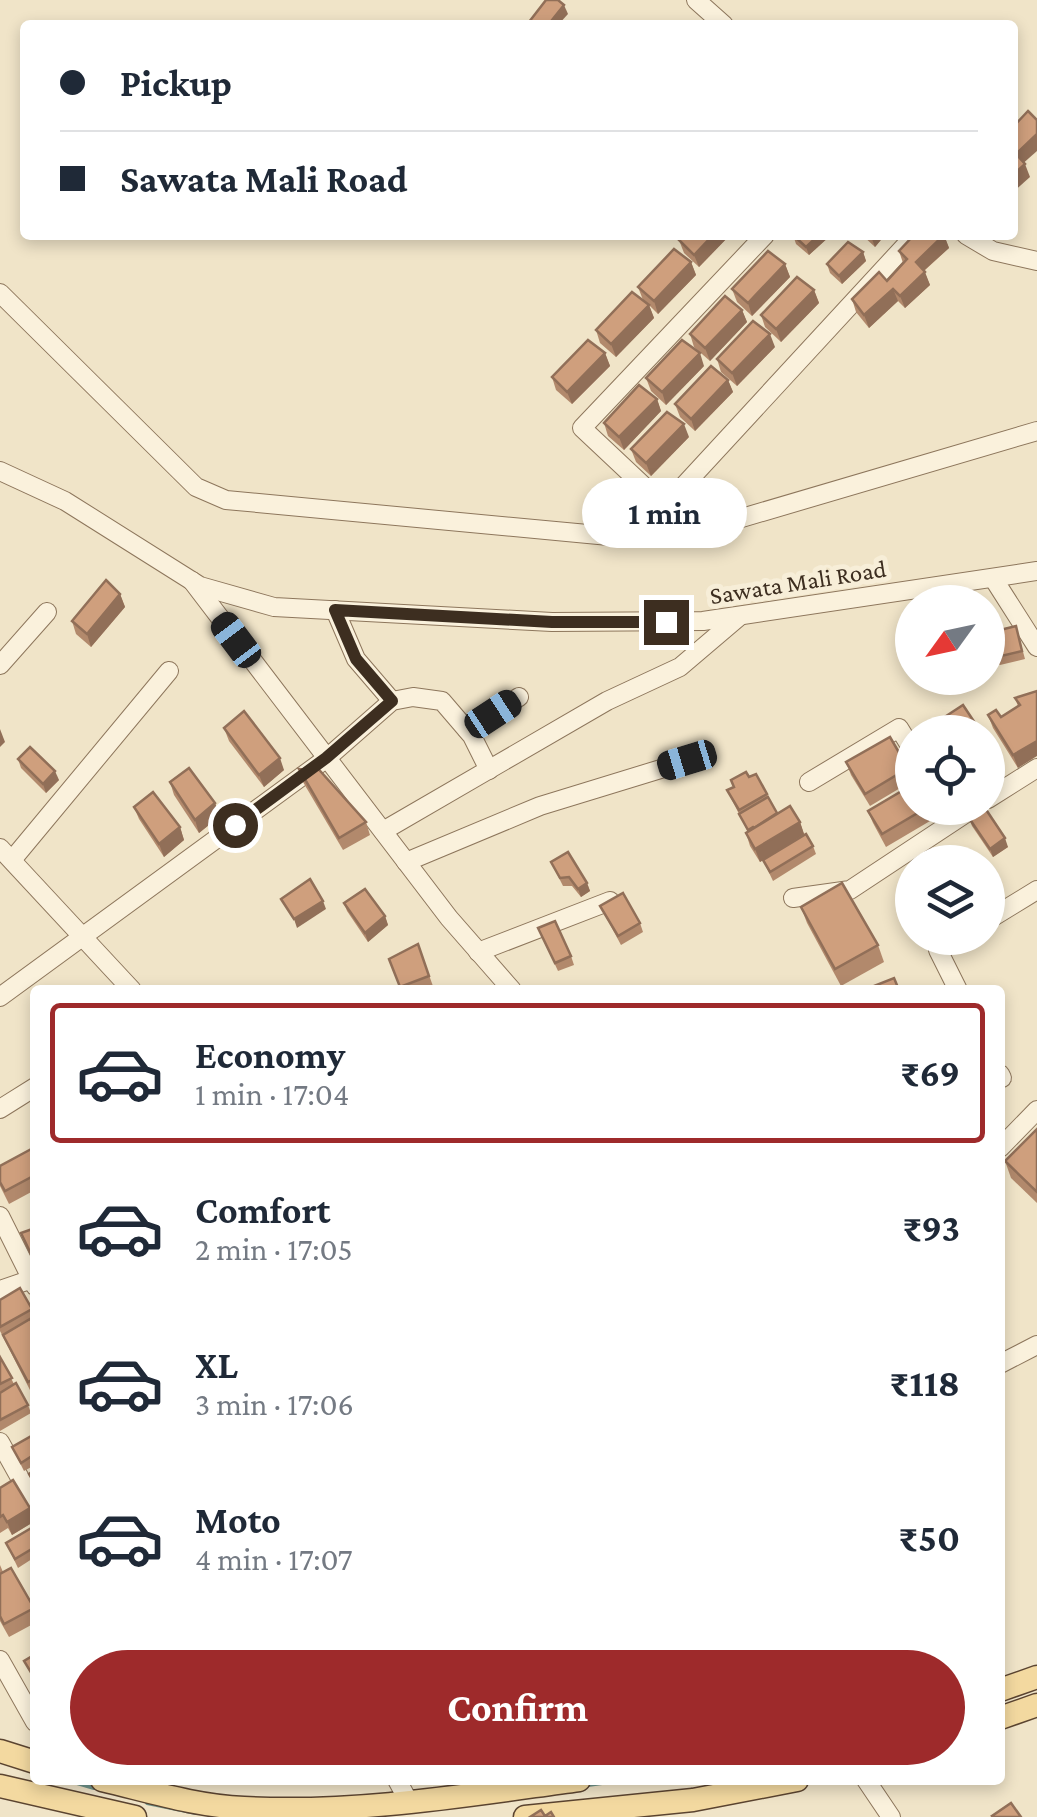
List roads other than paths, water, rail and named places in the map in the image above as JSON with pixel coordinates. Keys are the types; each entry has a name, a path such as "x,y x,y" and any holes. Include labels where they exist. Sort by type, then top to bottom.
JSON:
{"main road":[{"path":"1005,1688 1037,1676"},
{"path":"1005,1716 1037,1705"},
{"path":"0,1751 30,1760"},
{"path":"141,1785 180,1790 241,1808 304,1809 422,1806 549,1785"},
{"path":"525,1817 692,1800 771,1785"},
{"path":"0,1786 99,1813 135,1817"}],"street":[{"path":"696,0 718,20"},
{"path":"760,240 582,428 665,506 909,240"},
{"path":"974,240 993,251 1037,261"},
{"path":"0,293 196,488 226,500 609,536 658,534 718,525 1037,432"},
{"name":"Sawata Mali Road","path":"0,471 65,501 192,581 274,607 552,622 703,622 1037,571"},
{"path":"992,578 1037,647"},
{"path":"192,581 406,862 508,985"},
{"path":"335,610 356,659 392,701"},
{"path":"0,666 47,612"},
{"path":"383,832 606,701 680,668 740,616"},
{"path":"127,985 6,854 169,671"},
{"path":"467,730 519,697"},
{"path":"0,997 326,758 392,701 442,700 467,730 489,770"},
{"path":"809,782 895,730"},
{"path":"406,862 540,806 687,760"},
{"path":"1005,788 1037,768"},
{"path":"792,898 850,890 938,825"},
{"path":"1005,910 1037,890"},
{"path":"478,952 610,901"},
{"path":"940,955 956,985"},
{"path":"0,1108 30,1090"},
{"path":"1005,1143 1037,1110"},
{"path":"0,1216 30,1273"},
{"path":"0,1290 30,1282"},
{"path":"1005,1362 1037,1346"},
{"path":"0,1442 30,1496"},
{"path":"0,1493 22,1481"},
{"path":"0,1660 30,1713"},
{"path":"93,1785 99,1813"},
{"path":"401,1785 422,1806"},
{"path":"869,1785 891,1817"}],"waterway":[{"path":"84,1785 94,1788"},
{"path":"147,1803 196,1813"}]}
